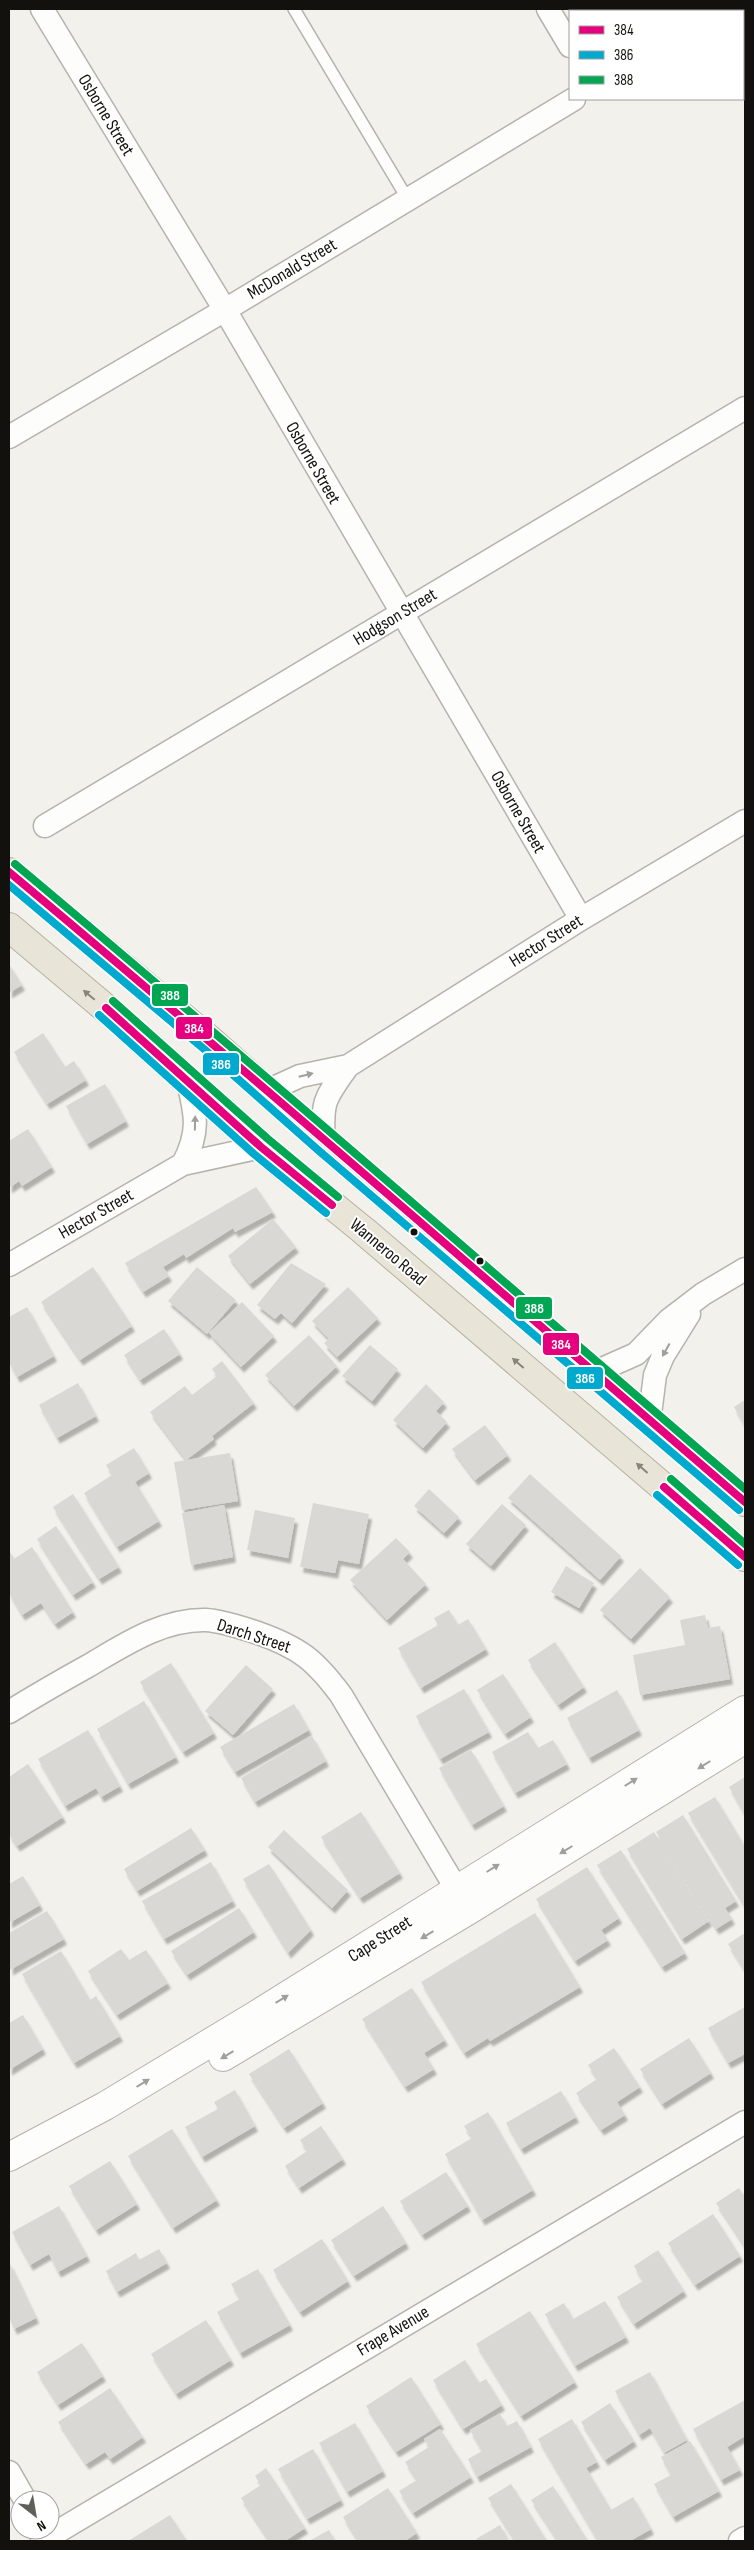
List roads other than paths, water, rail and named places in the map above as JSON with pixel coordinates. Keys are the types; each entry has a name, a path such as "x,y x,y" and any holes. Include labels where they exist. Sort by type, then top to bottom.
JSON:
{"highway":[{"path":"9,872 114,958 324,1142 745,1502"},
{"name":"Wanneroo Road","path":"9,927 261,1147 364,1231 745,1557"}],"street":[{"name":"Osborne Street","path":"42,9 224,310 581,919"},
{"path":"548,9 569,44"},
{"name":"McDonald Street","path":"9,437 572,100"},
{"name":"Hodgson Street","path":"45,826 745,408"},
{"name":"Hector Street","path":"266,1091 300,1076 348,1066 581,919 745,821"},
{"name":"Hector Street","path":"324,1142 322,1120 326,1097 348,1066"},
{"path":"183,1164 192,1147 197,1123 188,1082"},
{"name":"Hector Street","path":"9,1266 183,1164 261,1147"},
{"path":"592,1373 636,1354 670,1320 703,1294 745,1269"},
{"path":"650,1422 655,1375 663,1356 703,1294"},
{"name":"Darch Street","path":"9,1712 144,1633 177,1623 206,1620 240,1627 272,1638 297,1650 321,1667 341,1695 463,1900"},
{"name":"Cape Street","path":"9,2176 147,2102 463,1900 745,1710"},
{"name":"Cape Street","path":"9,2157 105,2106 745,1739"},
{"name":"Frape Avenue","path":"60,2529 745,2122"},
{"path":"9,2472 19,2490"},
{"path":"740,2541 745,2538"}],"lane":[{"path":"294,9 408,198"}]}
